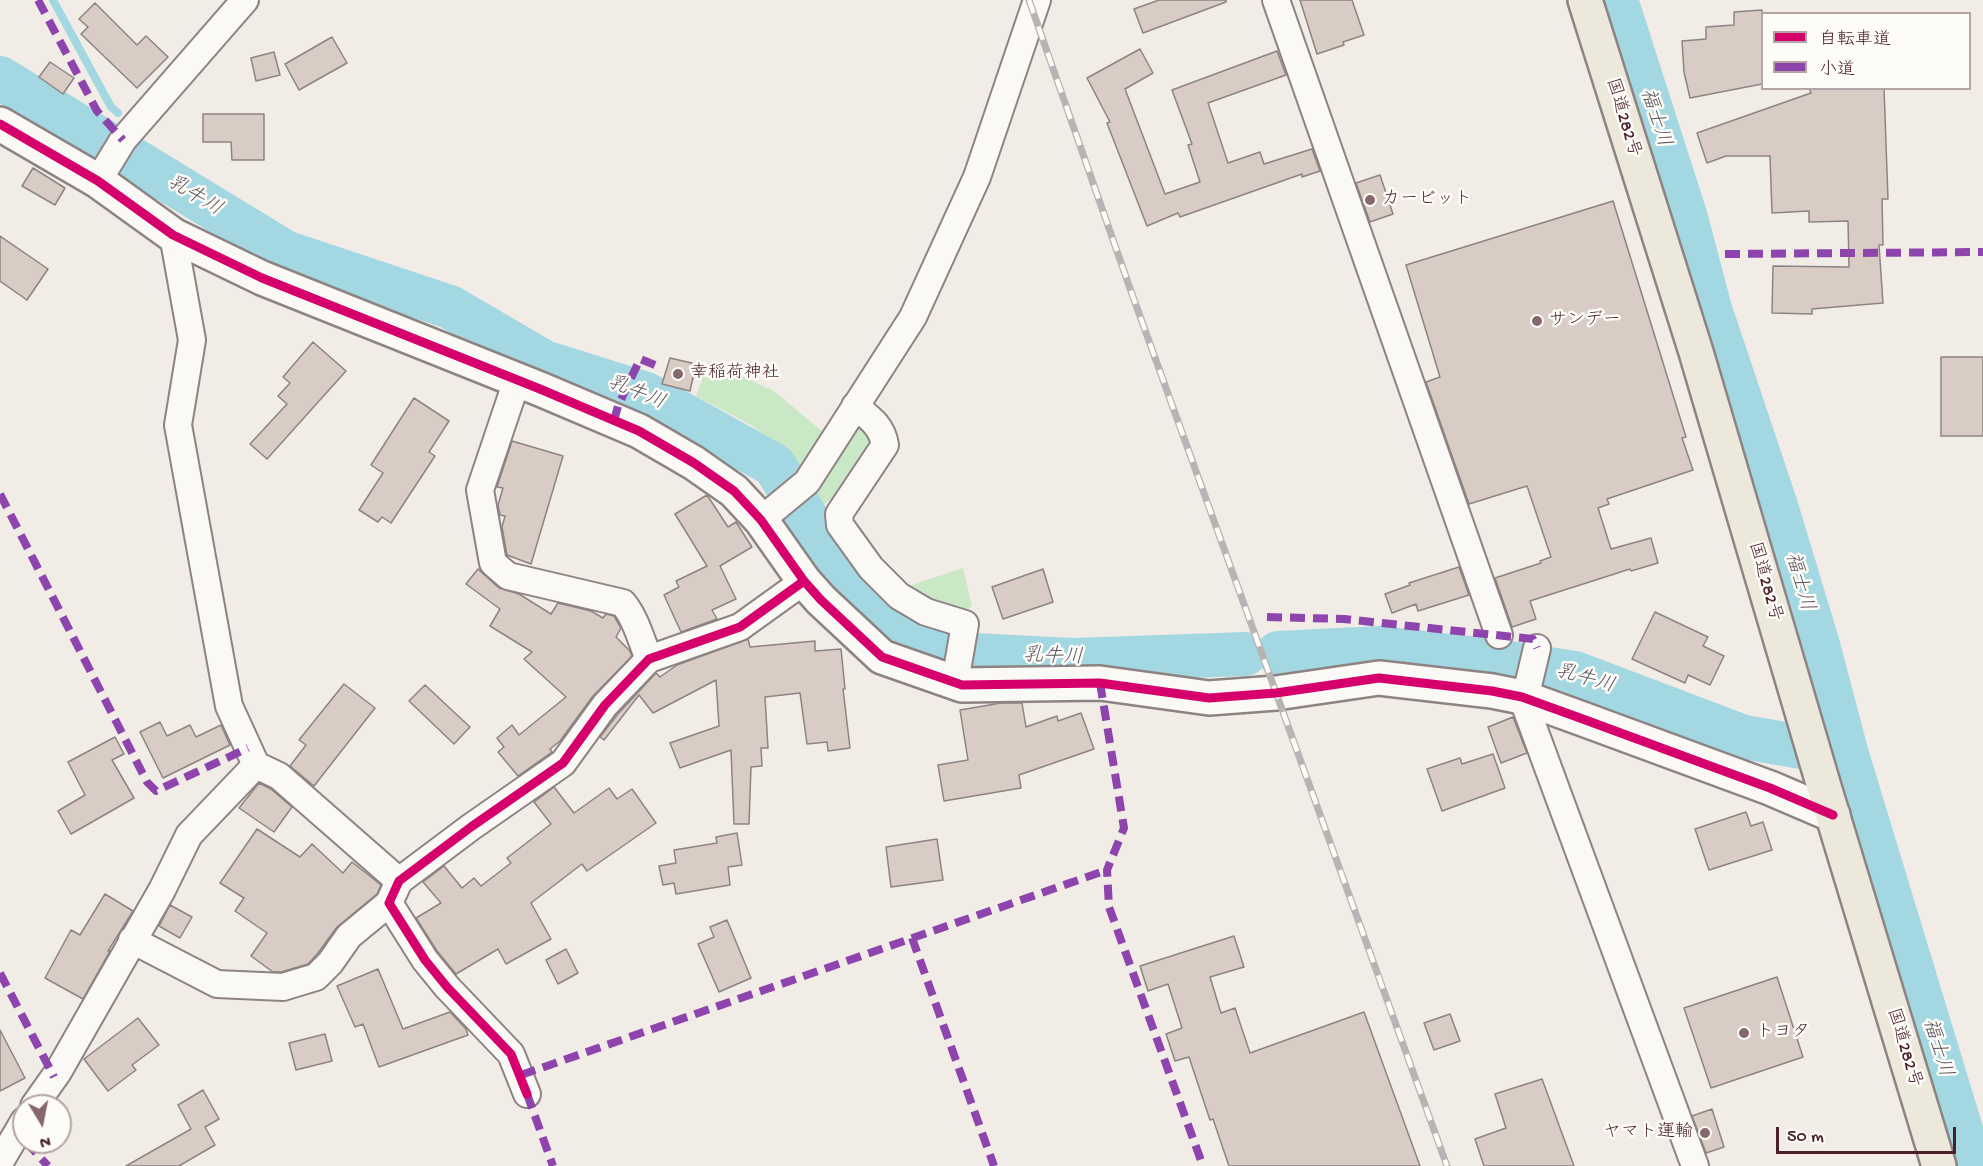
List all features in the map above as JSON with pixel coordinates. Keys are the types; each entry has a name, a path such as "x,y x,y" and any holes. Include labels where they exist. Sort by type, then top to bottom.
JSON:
{"highway":[{"name":"国道282号","path":"1586,0 1696,352 1939,1166"}],"street":[{"path":"98,181 123,140 245,0"},
{"path":"761,520 807,482 913,317 977,177 1037,0"},
{"path":"1276,0 1499,635"},
{"path":"0,124 98,181 172,235 262,278 639,431 694,463 734,491 761,520 804,581 882,657 962,685 1100,683 1209,698 1276,693 1379,678 1492,691 1525,692 1770,788 1829,803"},
{"path":"172,235 192,340 178,425 229,706 256,765 279,776 394,892 425,960 439,978 511,1054 527,1094"},
{"path":"517,380 480,490 493,562 508,576 623,603 633,615 649,659"},
{"path":"855,406 877,423 884,436 885,445 839,514 840,525 871,568 899,596 926,612 965,624 955,681"},
{"path":"132,940 217,984 283,987 316,976 330,963 349,936 394,892 471,827 563,763 605,705 649,659 740,627 804,581"},
{"path":"1537,648 1525,692 1695,1166"},
{"path":"42,1094 58,1072 162,890 189,835 256,765"},
{"path":"0,1162 12,1142"}],"green space":[{"path":"709,361 774,391 829,437 802,475 777,444 751,425 696,396"},
{"path":"860,417 875,448 857,478 822,506 811,489"},
{"path":"963,568 972,606 956,619 911,585"}],"building":[{"path":"1159,0 1226,0 1226,2 1143,33 1134,9"},
{"path":"1300,0 1352,0 1364,35 1317,54"},
{"path":"95,3 137,45 146,36 168,57 137,88 81,34 88,27 79,19"},
{"path":"1762,10 1761,84 1690,98 1684,72 1682,41 1706,39 1706,27 1734,25 1734,12"},
{"path":"332,37 347,63 299,90 285,64"},
{"path":"1140,49 1153,73 1125,89 1165,194 1200,182 1188,145 1192,144 1172,90 1277,51 1286,75 1208,103 1228,163 1260,152 1264,164 1312,149 1320,171 1302,177 1302,174 1180,217 1178,213 1147,226 1107,123 1110,122 1087,78"},
{"path":"274,52 280,75 256,81 251,58"},
{"path":"50,62 74,78 63,94 39,77"},
{"path":"1810,90 1884,90 1888,199 1882,199 1883,245 1879,245 1883,303 1812,309 1812,314 1772,313 1773,266 1849,267 1848,221 1809,222 1809,211 1772,213 1770,156 1726,156 1707,163 1697,133 1811,93"},
{"path":"203,114 264,114 264,160 232,160 231,142 203,142"},
{"path":"33,168 65,188 55,205 22,186"},
{"name":"カービット","path":"1380,175 1393,214 1370,222 1356,183"},
{"name":"サンデー","path":"1613,201 1686,437 1682,438 1693,470 1607,499 1609,504 1598,508 1611,549 1651,538 1658,563 1631,571 1630,569 1530,601 1536,619 1512,627 1495,578 1541,563 1540,561 1551,557 1527,486 1469,504 1426,382 1440,377 1406,265"},
{"path":"0,236 48,269 27,300 0,281"},
{"path":"313,342 346,371 267,459 250,444 287,404 278,396 290,383 283,377"},
{"path":"1941,357 1983,357 1983,436 1941,436"},
{"name":"幸稲荷神社","path":"670,358 696,364 690,391 662,384"},
{"path":"414,398 449,421 429,452 435,456 391,523 382,517 378,522 359,510 383,473 371,465"},
{"path":"512,441 563,456 531,564 507,555 502,527 505,516 500,515 498,505 503,488 497,487"},
{"path":"707,495 728,527 736,522 752,547 720,566 736,599 712,610 717,619 681,632 664,595 679,587 676,581 707,566 675,514"},
{"path":"1459,567 1469,595 1418,611 1416,604 1392,613 1385,594 1410,585 1409,583"},
{"path":"478,569 499,588 519,594 551,614 558,603 591,611 603,618 606,614 614,616 621,628 616,637 632,656 593,696 560,741 550,749 552,752 518,776 498,752 504,747 497,738 512,725 519,735 566,697 524,659 532,652 490,626 500,609 466,584"},
{"path":"1043,569 1053,602 1003,619 992,587"},
{"path":"1655,612 1708,637 1703,646 1724,656 1710,685 1688,675 1685,683 1632,659"},
{"path":"748,639 750,647 815,641 815,651 841,649 850,748 828,751 827,742 807,744 800,693 765,697 768,748 761,748 762,766 751,767 749,824 734,824 731,750 680,768 670,743 719,726 716,680 653,713 639,695 604,740 600,737 656,673 660,677 677,665"},
{"path":"344,684 375,708 314,786 290,766 306,745 299,740"},
{"path":"425,685 470,727 454,744 409,701"},
{"path":"1001,703 1022,703 1026,727 1057,716 1058,721 1081,713 1094,749 1019,775 1021,788 944,801 938,765 968,760 960,710"},
{"path":"1513,717 1527,753 1501,763 1488,727"},
{"path":"160,722 167,736 190,725 196,737 221,725 230,745 163,778 140,732"},
{"path":"115,737 124,754 112,760 134,798 71,834 58,811 85,795 68,762"},
{"path":"1493,754 1505,788 1442,811 1427,769 1460,758 1462,764"},
{"path":"259,783 271,789 292,807 274,832 239,808"},
{"path":"554,787 574,813 609,788 617,799 632,789 656,823 587,871 582,864 531,903 551,939 506,964 498,949 456,974 437,951 416,918 441,903 423,882 444,866 462,888 474,878 481,886 511,863 507,858 551,824 534,802"},
{"path":"1746,812 1751,826 1763,822 1772,850 1709,870 1695,829"},
{"path":"257,829 300,857 312,844 343,873 352,862 381,885 377,894 337,927 308,964 281,972 273,972 251,956 267,933 235,911 244,898 220,883"},
{"path":"737,833 742,865 728,867 730,885 676,894 674,883 663,885 659,866 676,863 674,850 717,843 716,837"},
{"path":"937,839 943,880 891,887 886,847"},
{"path":"105,894 133,911 108,951 110,951 83,999 45,978 71,930 80,935"},
{"path":"170,905 192,917 180,938 159,926"},
{"path":"727,920 751,978 719,992 698,944 714,937 710,927"},
{"path":"1234,936 1244,967 1210,977 1221,1013 1235,1008 1250,1053 1364,1012 1420,1166 1229,1166 1213,1119 1210,1120 1189,1057 1175,1061 1166,1034 1182,1028 1168,984 1148,991 1140,966"},
{"path":"566,949 578,973 558,984 546,960"},
{"path":"378,969 403,1029 450,1012 466,1029 468,1035 379,1067 363,1024 355,1027 337,986"},
{"name":"トヨタ","path":"1777,977 1803,1057 1711,1088 1684,1008"},
{"path":"1450,1014 1460,1041 1434,1050 1424,1023"},
{"path":"138,1018 159,1045 132,1065 136,1070 108,1091 84,1059"},
{"path":"0,1030 25,1078 0,1091"},
{"path":"325,1034 332,1061 296,1070 289,1043"},
{"path":"1542,1079 1574,1166 1484,1166 1475,1139 1506,1128 1495,1094"},
{"path":"203,1090 219,1119 205,1127 215,1145 179,1166 126,1166 191,1129 178,1105"},
{"name":"ヤマト運輸","path":"1712,1109 1724,1147 1706,1153 1692,1116"}],"waterway":[{"path":"53,0 111,107 118,113"},
{"name":"福士川","path":"1616,0 1686,218 1710,309 1776,506 1818,645 1847,755 1972,1166"},
{"name":"乳牛川","path":"0,78 285,252 450,307 544,362 646,394 774,465 843,577 924,641 974,655 1073,660 1245,654"},
{"name":"乳牛川","path":"1278,653 1381,648 1496,661 1575,673 1744,737 1847,755"}],"railway":[{"path":"1029,0 1132,294 1447,1166"}],"marked path":[{"path":"38,0 97,111 123,140"},
{"path":"1725,254 1983,252"},
{"path":"614,421 618,406 640,359 655,365"},
{"path":"0,494 147,782 156,791 248,748"},
{"path":"1267,617 1344,619 1533,639 1537,648"},
{"path":"1100,683 1124,828 1107,870 1109,907 1203,1166"},
{"path":"521,1075 1107,870"},
{"path":"912,938 994,1166"},
{"path":"0,973 54,1077"},
{"path":"527,1094 553,1166"},
{"path":"37,1154 48,1166"}],"cycle path":[{"path":"0,124 98,181 173,235 262,278 639,431 694,463 734,491 761,520 804,581 882,657 962,685 1100,683 1209,698 1276,693 1379,678 1492,691 1522,697 1580,718 1770,788 1833,815"},
{"path":"527,1094 511,1054 447,987 425,960 389,903 399,881 563,763 605,705 649,659 740,627 804,581"}],"place":[{"name":"カービット","path":"1370,200"},
{"name":"サンデー","path":"1537,321"},
{"name":"幸稲荷神社","path":"678,374"},
{"name":"トヨタ","path":"1744,1033"},
{"name":"ヤマト運輸","path":"1705,1133"}]}
